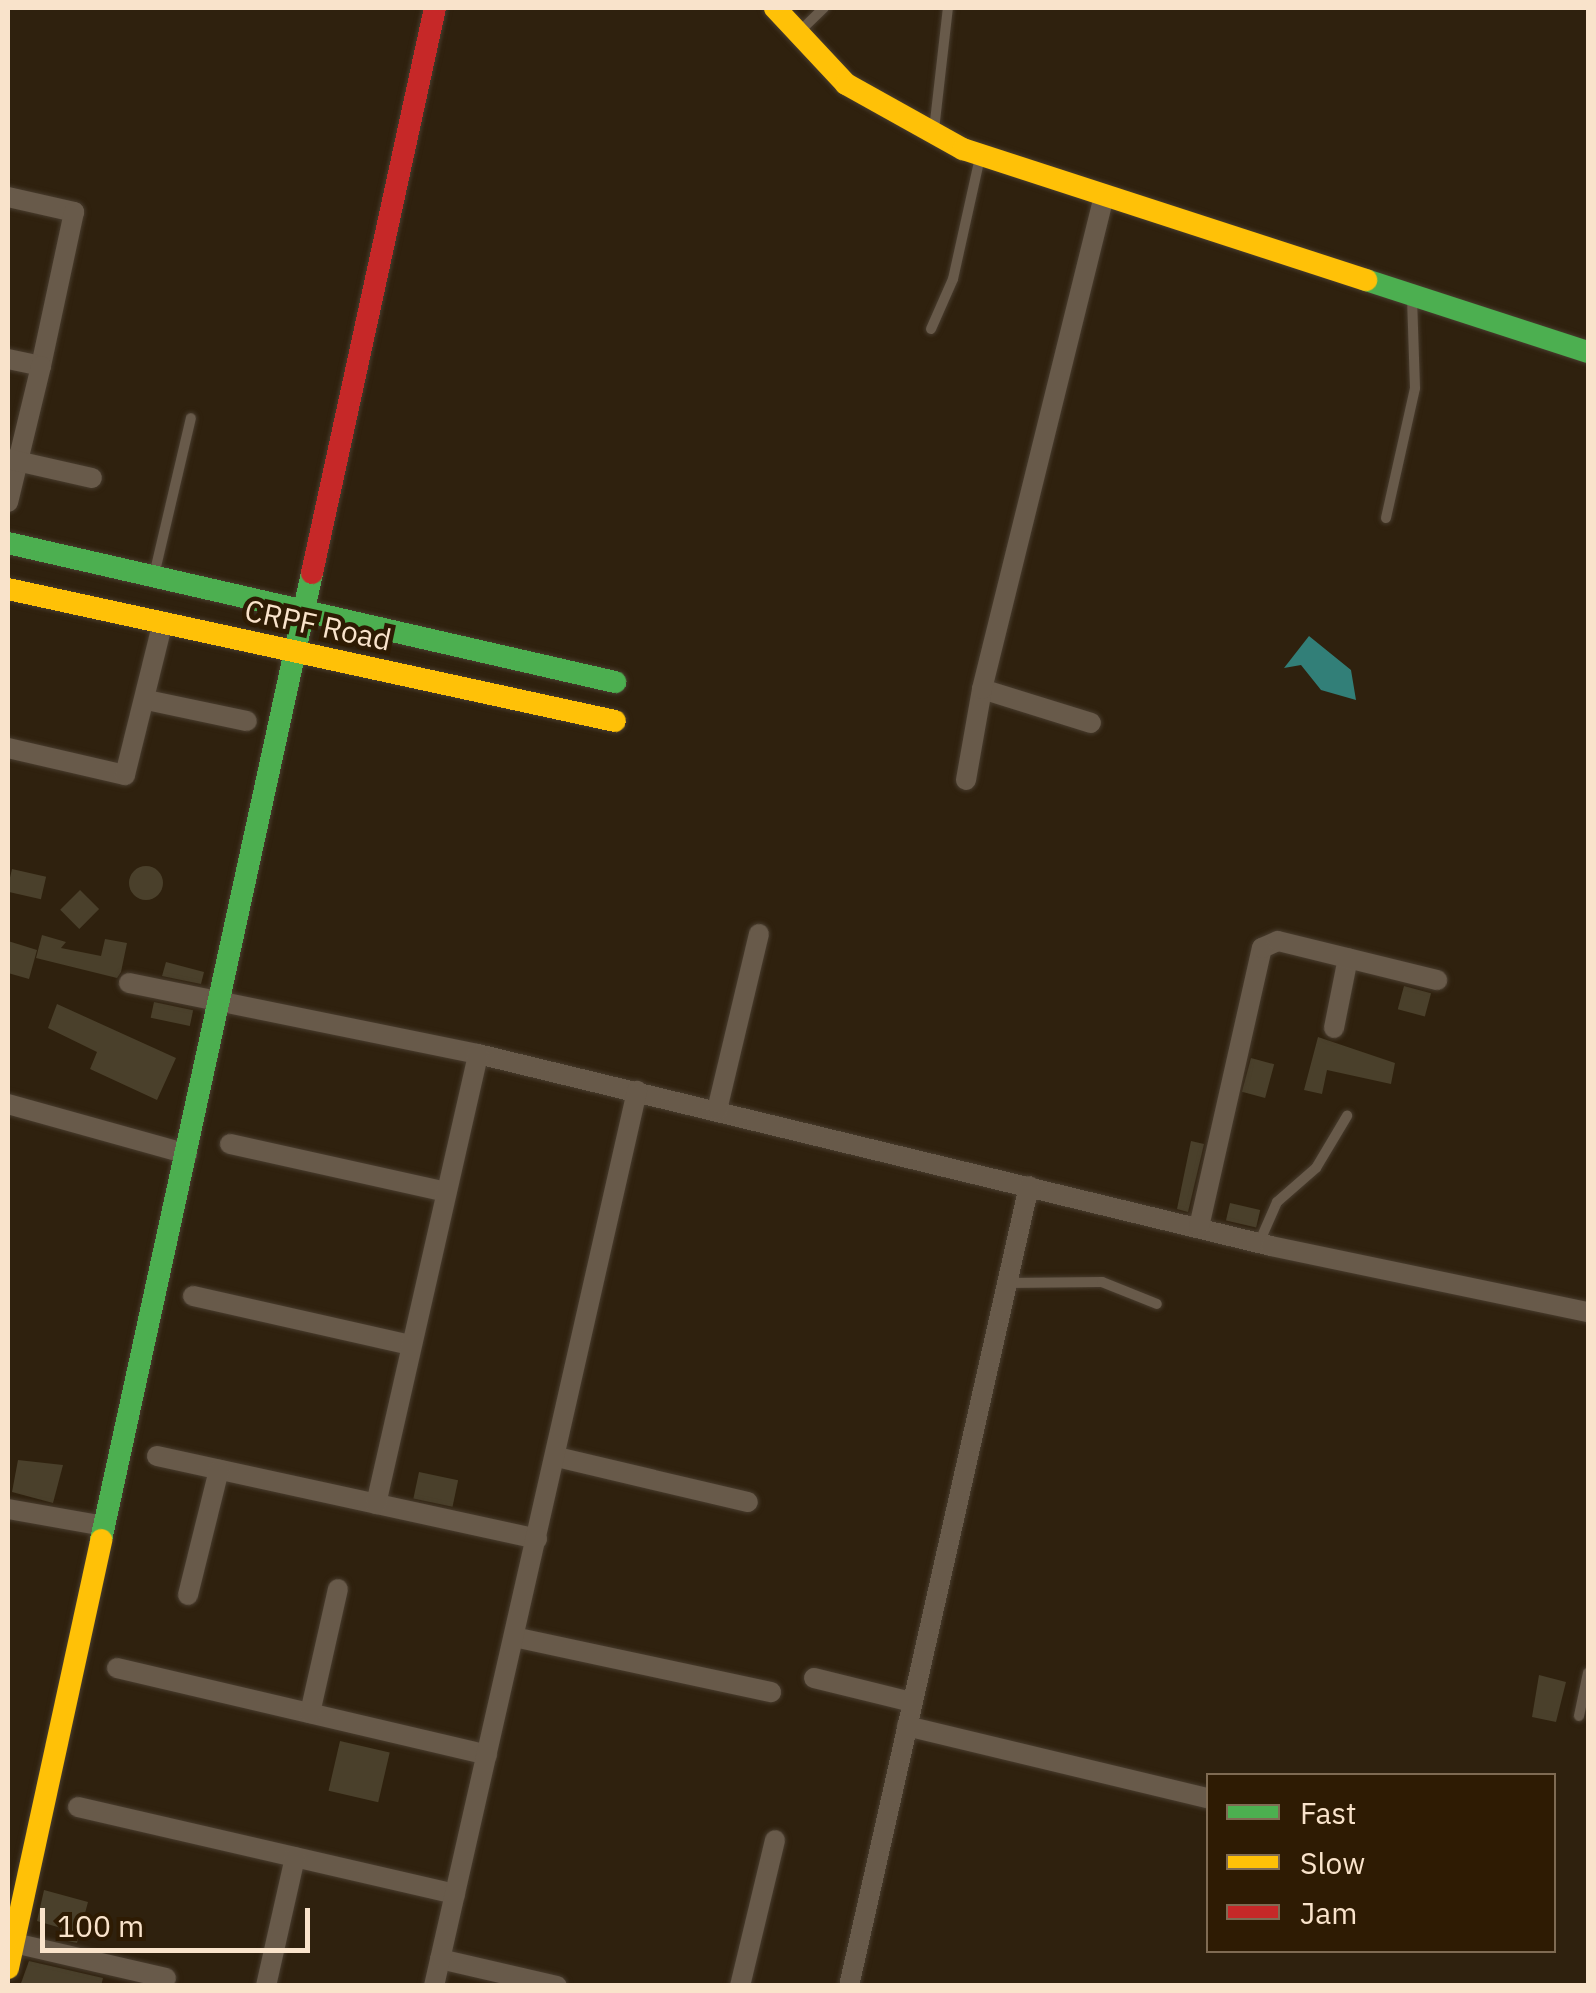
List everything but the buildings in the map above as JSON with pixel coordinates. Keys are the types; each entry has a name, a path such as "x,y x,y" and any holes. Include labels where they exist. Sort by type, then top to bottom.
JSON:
{"street":[{"path":"8,1968 14,1943 18,1876 104,1526 435,8"},
{"path":"775,8 846,84 934,136 1103,200 1588,352"},
{"path":"8,197 74,212 40,366 12,460 8,502"},
{"path":"966,780 982,689 1103,200"},
{"path":"8,359 40,366"},
{"path":"12,460 92,478"},
{"path":"8,543 615,682"},
{"name":"CRPF Road","path":"8,589 615,721"},
{"path":"8,748 125,775 148,700 163,622"},
{"path":"982,689 1091,723"},
{"path":"148,700 246,721"},
{"path":"717,1110 760,934"},
{"path":"1199,1227 1262,948 1278,942 1437,980"},
{"path":"1334,1028 1348,958"},
{"path":"130,983 200,1000 220,996 478,1054 1259,1243 1588,1312"},
{"path":"376,1504 478,1054"},
{"path":"434,1986 637,1092"},
{"path":"8,1104 187,1154"},
{"path":"230,1144 446,1192"},
{"path":"848,1986 1030,1186"},
{"path":"193,1296 412,1345"},
{"path":"158,1456 537,1539"},
{"path":"556,1457 748,1502"},
{"path":"188,1595 219,1470"},
{"path":"8,1509 104,1526"},
{"path":"310,1714 338,1589"},
{"path":"514,1636 772,1692"},
{"path":"118,1668 486,1755"},
{"path":"814,1678 912,1702"},
{"path":"907,1726 1206,1798"},
{"path":"78,1807 455,1894"},
{"path":"740,1986 775,1840"},
{"path":"266,1986 295,1857"},
{"path":"14,1943 166,1978"},
{"path":"440,1959 557,1986"}],"lane":[{"path":"796,34 824,8"},
{"path":"934,136 948,8"},
{"path":"931,329 953,278 980,155"},
{"path":"1386,518 1415,388 1412,297"},
{"path":"154,576 191,418"},
{"path":"1259,1243 1277,1202 1316,1168 1347,1116"},
{"path":"1007,1283 1102,1282 1157,1304"},
{"path":"1579,1716 1588,1673"}],"water":[{"path":"1309,636 1351,670 1356,700 1321,690 1301,665 1284,668"}],"traffic: fast":[{"path":"1366,280 1588,352"},
{"path":"8,543 615,682"},
{"path":"101,1540 312,573"}],"traffic: slow":[{"path":"775,8 846,84 963,149 1366,280"},
{"path":"8,589 615,721"},
{"path":"8,1968 101,1540"}],"traffic: jam":[{"path":"312,573 435,8"}]}
